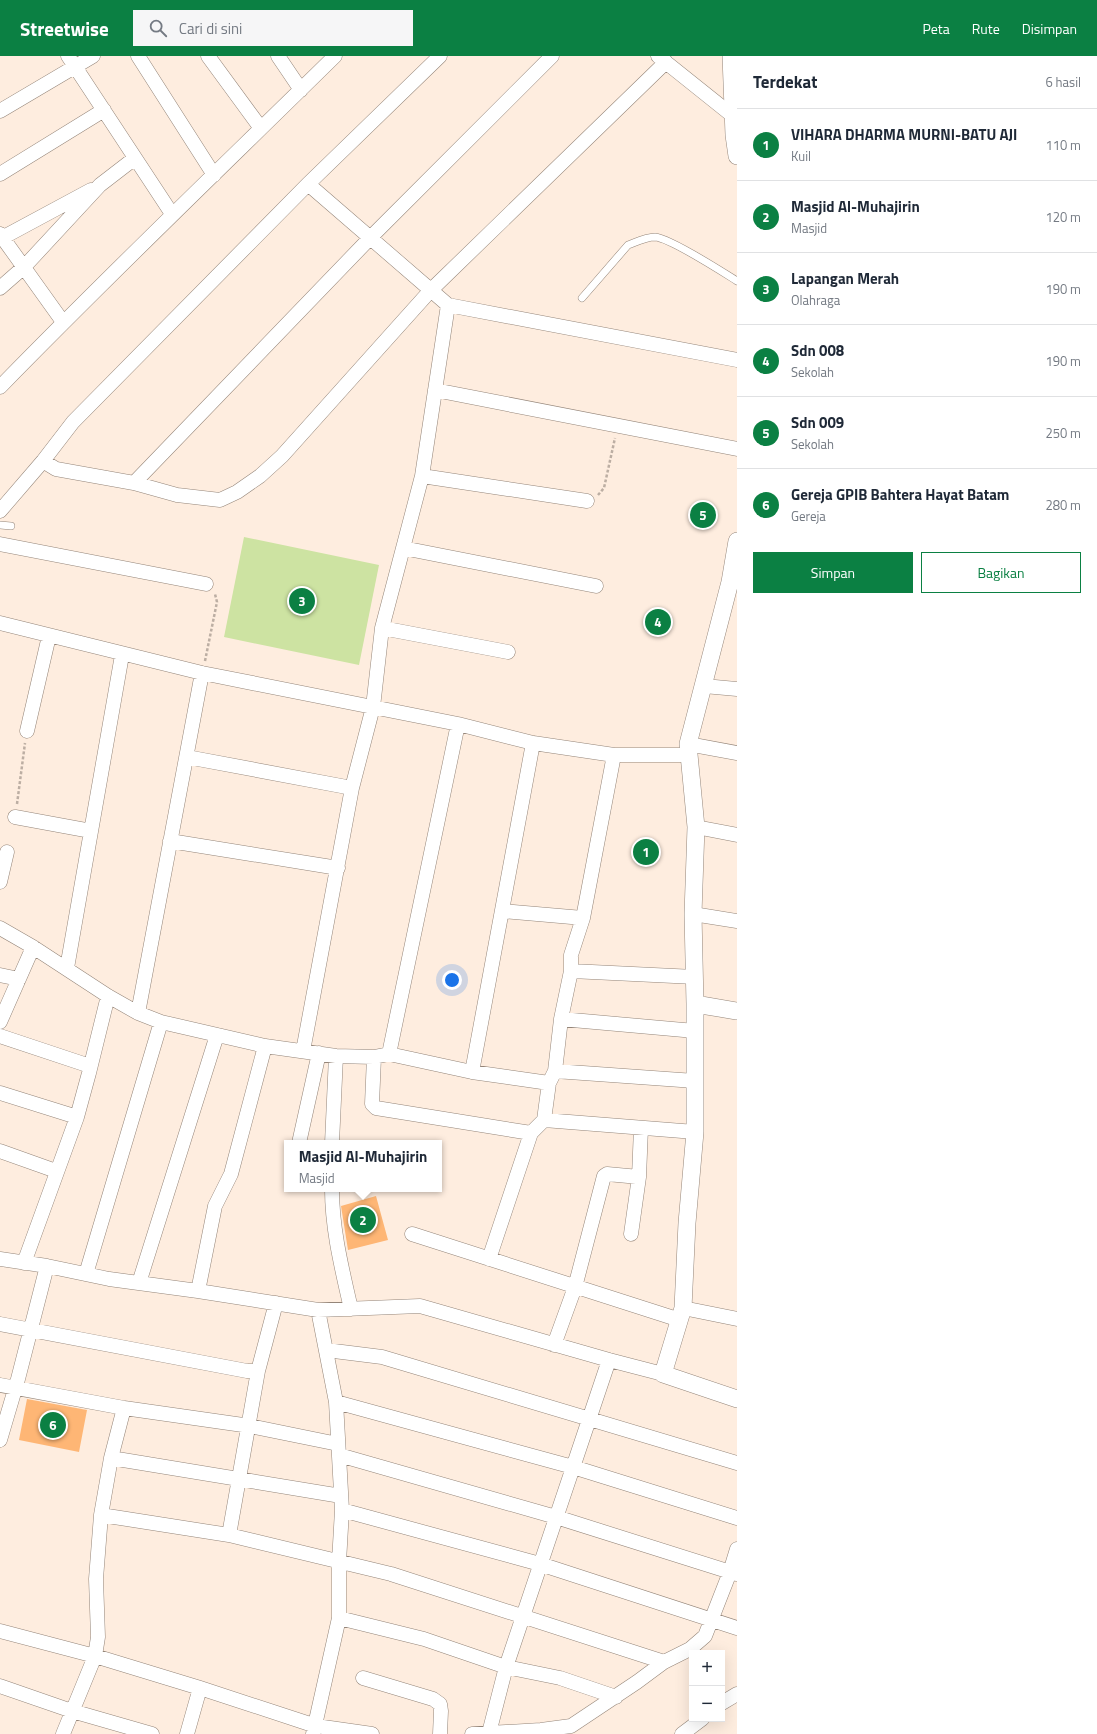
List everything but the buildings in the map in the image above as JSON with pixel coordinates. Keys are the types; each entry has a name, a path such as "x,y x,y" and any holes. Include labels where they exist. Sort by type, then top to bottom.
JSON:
{"street":[{"path":"0,111 72,61 93,56"},
{"path":"138,56 214,175"},
{"path":"208,56 260,127"},
{"path":"278,56 301,90"},
{"path":"0,387 172,214 214,175 260,127 301,90 335,56"},
{"path":"0,511 43,461 73,422 308,184 440,56"},
{"path":"134,483 370,238 552,56"},
{"path":"731,56 733,116 737,156"},
{"path":"43,461 56,469 134,483 177,495 220,500 237,492 260,476 282,456 430,290 662,59 733,116"},
{"path":"72,61 172,214"},
{"path":"0,174 104,110"},
{"path":"0,288 24,267 100,185 135,158"},
{"path":"308,184 448,305 737,360"},
{"path":"63,322 1,237 100,185"},
{"path":"303,1051 352,788 373,707 382,628 422,476 448,305"},
{"path":"435,390 737,449"},
{"path":"422,476 587,501"},
{"path":"663,1374 681,1314 695,1132 695,977 693,914 696,827 689,750 730,582 737,541"},
{"path":"0,544 206,584"},
{"path":"403,548 596,586"},
{"path":"0,624 122,655 202,673 458,724 533,743 614,755 689,750 737,753"},
{"path":"382,628 508,652"},
{"path":"27,731 49,636"},
{"path":"67,968 122,655"},
{"path":"138,1013 202,673"},
{"path":"704,686 737,689"},
{"path":"389,1054 458,724"},
{"path":"472,1072 533,743"},
{"path":"488,1259 531,1133 544,1120 561,1019 571,971 571,954 583,918 614,755"},
{"path":"187,757 352,788"},
{"path":"15,817 91,831"},
{"path":"696,827 737,835"},
{"path":"170,841 338,868"},
{"path":"0,882 7,852"},
{"path":"502,911 583,918"},
{"path":"693,914 737,921"},
{"path":"0,928 67,968 108,996 138,1013 161,1022 265,1046 336,1056 374,1057 389,1054 472,1072 552,1077 695,1081"},
{"path":"0,1022 33,947"},
{"path":"571,971 695,977"},
{"path":"0,975 19,980"},
{"path":"24,1263 56,1171 77,1117 108,996"},
{"path":"695,1004 737,1011"},
{"path":"561,1019 695,1031"},
{"path":"86,1274 161,1022"},
{"path":"138,1283 217,1035"},
{"path":"0,1036 90,1066"},
{"path":"198,1291 215,1206 231,1174 265,1046"},
{"path":"300,1140 319,1053"},
{"path":"332,1140 336,1056"},
{"path":"374,1057 372,1104 376,1108 531,1133"},
{"path":"0,1093 77,1117"},
{"path":"544,1120 695,1132"},
{"path":"631,1234 639,1177 642,1128"},
{"path":"0,1152 56,1171"},
{"path":"554,1345 575,1287 604,1176 608,1174 639,1177"},
{"path":"332,1192 332,1212 351,1308"},
{"path":"412,1234 575,1287 681,1314 737,1319"},
{"path":"0,1259 47,1266 109,1279 318,1310 420,1306 554,1345 663,1374 737,1399"},
{"path":"0,1440 47,1266"},
{"path":"229,1535 250,1426 258,1371 276,1303"},
{"path":"315,1730 339,1618 339,1562 342,1510 336,1402 318,1310"},
{"path":"0,1324 29,1331 247,1371 258,1371"},
{"path":"326,1350 382,1357 737,1463"},
{"path":"489,1733 506,1667 609,1360"},
{"path":"0,1385 124,1408 250,1426 339,1450 734,1573"},
{"path":"336,1402 573,1467 737,1518"},
{"path":"63,1734 95,1656 98,1637 96,1578 101,1515 111,1458 124,1408"},
{"path":"111,1458 341,1496"},
{"path":"342,1510 540,1564 737,1628"},
{"path":"101,1515 229,1535 391,1574 664,1662"},
{"path":"472,1734 542,1732 571,1726 616,1697 664,1662 690,1649 705,1636 734,1573 737,1549"},
{"path":"339,1618 424,1639 506,1667 560,1678 616,1697"},
{"path":"0,1631 95,1656 200,1688 315,1730 372,1734"},
{"path":"362,1678 433,1699 440,1704 442,1711 440,1734"},
{"path":"0,1686 72,1711 152,1734"},
{"path":"187,1734 200,1688"},
{"path":"725,1701 737,1694"},
{"path":"682,1734 698,1722"}],"lane":[{"path":"582,298 628,246 638,240 655,237 669,241 737,281"},
{"path":"0,525 11,526"}],"path":[{"path":"587,501 594,498 604,488 618,426"},
{"path":"202,673 217,602 215,593 206,584"},
{"path":"15,817 27,731"}],"green space":[{"path":"244,537 379,565 359,665 224,637"}],"place":[{"name":"Sdn 009","path":"703,515"},
{"name":"Lapangan Merah","path":"302,601"},
{"name":"Sdn 008","path":"658,622"},
{"name":"VIHARA DHARMA MURNI-BATU AJI","path":"646,852"},
{"name":"Masjid Al-Muhajirin","path":"363,1220"},
{"name":"Gereja GPIB Bahtera Hayat Batam","path":"53,1425"}]}
